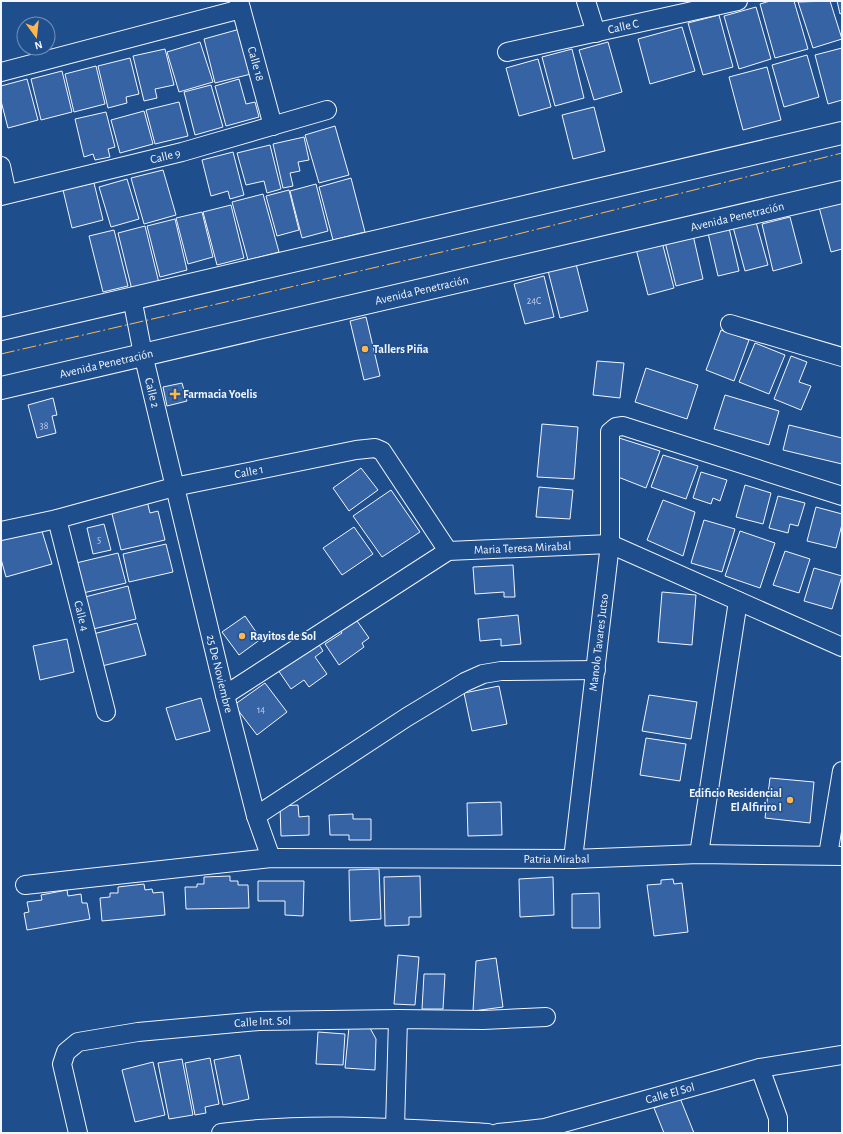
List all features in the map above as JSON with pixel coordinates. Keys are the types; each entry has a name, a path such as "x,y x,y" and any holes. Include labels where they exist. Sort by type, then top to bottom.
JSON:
{"street":[{"path":"586,1 596,33"},
{"name":"Calle C","path":"508,52 738,1"},
{"path":"1,72 240,5"},
{"name":"Calle 18","path":"240,5 273,126"},
{"name":"Calle 9","path":"4,195 182,152 327,110"},
{"path":"1,329 842,133"},
{"path":"1,166 4,195"},
{"name":"Avenida Penetración","path":"1,388 842,192"},
{"name":"Calle 2","path":"132,298 143,354 174,487"},
{"path":"730,324 842,357"},
{"name":"Manolo Tavares Jutso","path":"573,859 610,544 610,432 616,427 623,426 842,496"},
{"name":"Calle 1","path":"1,531 58,519 174,487 356,450 379,449 382,451 448,550"},
{"name":"25 De Noviembre","path":"174,487 256,816 271,858"},
{"name":"Calle 4","path":"58,519 106,712"},
{"name":"Maria Teresa Mirabal","path":"448,550 610,544 842,647"},
{"path":"225,696 448,550"},
{"path":"699,854 738,601"},
{"path":"256,816 407,717 465,682 483,674 502,671 596,670"},
{"path":"835,856 842,771"},
{"name":"Patria Mirabal","path":"25,884 271,858 573,859 699,854 835,856"},
{"name":"Calle Int. Sol","path":"78,1133 62,1064 66,1052 78,1042 138,1032 259,1021 398,1019 483,1020 546,1018"},
{"path":"395,1128 398,1019"},
{"name":"Calle El Sol","path":"498,1133 545,1128 760,1068 842,1055"},
{"path":"760,1068 778,1118 778,1133"},
{"path":"221,1133 255,1128 318,1126 488,1133"}],"building":[{"path":"770,1 794,1 808,49 775,58 760,4"},
{"path":"830,1 842,39 813,48 798,2"},
{"path":"837,1 842,1 842,13 840,14"},
{"path":"756,7 771,59 739,69 724,16"},
{"path":"719,15 733,67 703,75 688,23"},
{"path":"682,27 695,71 650,84 638,39"},
{"path":"240,29 251,74 215,83 204,39"},
{"path":"200,42 213,82 179,92 167,52"},
{"path":"608,42 622,92 594,100 579,50"},
{"path":"842,48 842,100 828,104 815,55"},
{"path":"165,49 174,85 155,89 157,98 144,101 133,56"},
{"path":"572,49 584,98 555,106 542,57"},
{"path":"807,55 819,97 784,107 772,65"},
{"path":"130,58 139,94 126,97 127,103 108,108 98,66"},
{"path":"538,59 551,107 519,116 506,68"},
{"path":"96,66 105,104 74,112 65,74"},
{"path":"767,67 781,120 743,130 729,77"},
{"path":"62,71 72,112 41,120 31,79"},
{"path":"27,79 38,120 8,128 1,101 1,86"},
{"path":"239,79 246,104 255,102 259,117 226,126 215,86"},
{"path":"211,85 223,127 195,135 184,92"},
{"path":"179,102 188,136 155,144 146,110"},
{"path":"594,107 605,151 573,159 562,115"},
{"path":"144,111 153,144 120,153 111,120"},
{"path":"106,112 115,147 108,149 110,157 95,160 93,154 84,157 75,119"},
{"path":"335,126 349,175 319,183 305,135"},
{"path":"304,137 309,160 298,162 300,171 290,173 293,186 283,188 273,144"},
{"path":"270,145 281,189 267,193 264,181 246,185 237,153"},
{"path":"233,152 244,195 230,199 228,191 211,196 202,160"},
{"path":"163,170 176,215 144,224 131,178"},
{"path":"351,178 365,232 333,240 319,187"},
{"path":"127,179 139,219 111,227 99,187"},
{"path":"94,183 103,220 72,228 63,190"},
{"path":"316,184 328,231 302,238 290,191"},
{"path":"289,190 299,230 277,236 266,196"},
{"path":"263,194 279,252 248,260 232,202"},
{"path":"842,201 842,249 831,252 819,207"},
{"path":"231,205 244,258 217,265 203,212"},
{"path":"202,212 213,257 188,264 176,218"},
{"path":"790,217 802,263 773,271 762,224"},
{"path":"175,219 187,270 160,277 147,226"},
{"path":"756,222 768,265 745,271 733,227"},
{"path":"145,226 159,283 132,290 118,233"},
{"path":"729,228 739,271 718,276 708,233"},
{"path":"114,230 128,286 103,292 89,236"},
{"path":"693,235 703,279 676,286 665,242"},
{"path":"662,242 674,288 648,295 636,249"},
{"path":"575,260 588,311 560,318 547,267"},
{"path":"544,276 554,317 525,324 514,284"},
{"name":"Tallers Piña","path":"366,317 380,376 364,380 350,321"},
{"path":"721,330 749,340 734,381 706,370"},
{"path":"755,343 785,355 769,394 739,382"},
{"path":"791,356 807,362 799,382 811,386 801,410 774,399"},
{"path":"597,361 624,363 620,398 593,395"},
{"path":"646,368 698,385 687,419 635,402"},
{"name":"Farmacia Yoelis","path":"182,383 187,401 167,406 163,387"},
{"path":"725,395 779,411 769,445 714,429"},
{"path":"53,398 57,415 52,416 56,433 37,438 28,405"},
{"path":"542,424 578,427 574,479 537,477"},
{"path":"789,425 842,438 842,464 783,450"},
{"path":"616,437 660,451 646,488 613,475"},
{"path":"663,455 698,466 686,499 651,487"},
{"path":"361,468 378,490 349,511 333,488"},
{"path":"701,472 727,480 720,501 713,498 711,504 693,498"},
{"path":"745,485 771,493 763,524 736,517"},
{"path":"539,487 573,490 570,519 536,517"},
{"path":"391,490 420,532 382,557 353,516"},
{"path":"778,496 805,503 798,526 790,524 788,533 769,528"},
{"path":"146,497 150,513 158,511 165,540 121,550 110,506"},
{"path":"663,500 695,512 683,556 647,540"},
{"path":"816,507 842,514 842,524 836,548 807,541"},
{"path":"704,520 735,529 722,572 691,563"},
{"path":"104,524 111,550 93,554 87,528"},
{"path":"354,527 373,554 342,575 323,548"},
{"path":"41,528 52,564 6,577 1,559 1,533"},
{"path":"740,531 775,543 760,588 725,576"},
{"path":"166,544 173,572 129,582 123,554"},
{"path":"785,551 810,559 799,593 773,585"},
{"path":"118,553 126,583 83,593 76,563"},
{"path":"513,565 515,597 504,597 504,592 475,594 473,567"},
{"path":"814,568 842,576 832,609 804,601"},
{"path":"128,586 136,619 93,629 85,597"},
{"path":"662,592 696,595 692,645 658,642"},
{"path":"518,615 521,644 501,646 501,639 480,641 478,619"},
{"name":"Rayitos de Sol","path":"245,616 261,639 239,655 222,632"},
{"path":"355,618 369,638 362,643 364,647 339,665 325,644 342,633 339,629"},
{"path":"137,623 146,655 102,666 93,634"},
{"path":"67,639 74,672 40,680 33,646"},
{"path":"318,643 323,651 315,657 327,674 309,687 304,680 291,689 278,670"},
{"path":"265,683 287,712 257,735 234,705"},
{"path":"499,686 507,724 472,731 464,693"},
{"path":"649,695 697,702 691,739 642,731"},
{"path":"201,698 210,731 176,740 166,708"},
{"path":"646,738 686,744 680,781 640,775"},
{"name":"Edificio Residencial El Alfiriro I","path":"770,778 814,782 810,823 765,818"},
{"path":"501,802 502,835 468,836 467,803"},
{"path":"298,805 299,817 309,816 309,835 281,836 280,806"},
{"path":"353,814 353,819 371,819 371,840 349,840 349,835 330,835 329,815"},
{"path":"379,869 381,919 350,921 349,870"},
{"path":"230,876 230,881 238,881 238,885 248,885 249,908 186,909 185,887 197,887 197,884 204,884 204,877"},
{"path":"420,876 421,917 409,917 409,925 385,926 384,877"},
{"path":"553,877 554,915 520,917 519,879"},
{"path":"673,879 674,884 682,883 688,932 654,936 647,885 661,884 661,880"},
{"path":"258,881 304,881 303,916 285,915 285,901 258,901"},
{"path":"144,884 145,890 152,889 153,893 163,892 165,915 102,921 100,898 110,897 110,893 118,893 118,887"},
{"path":"67,890 68,896 81,894 82,903 87,903 90,919 27,930 24,913 29,912 27,902 42,900 41,895"},
{"path":"599,893 600,928 572,928 572,894"},
{"path":"398,955 419,957 415,1005 394,1004"},
{"path":"496,958 503,1007 473,1011 476,961"},
{"path":"424,974 445,974 443,1009 422,1009"},
{"path":"349,1027 370,1028 376,1039 375,1070 345,1068"},
{"path":"318,1032 345,1034 343,1065 316,1064"},
{"path":"240,1055 249,1099 223,1105 214,1060"},
{"path":"210,1058 219,1104 205,1107 206,1113 195,1115 185,1063"},
{"path":"182,1059 193,1115 169,1119 158,1063"},
{"path":"153,1062 165,1115 135,1122 122,1070"},
{"path":"680,1098 694,1133 664,1133 654,1108"}],"power":[{"path":"1,354 498,239 842,153"}],"place":[{"name":"Tallers Piña","path":"365,349"},
{"name":"Farmacia Yoelis","path":"175,394"},
{"name":"Rayitos de Sol","path":"242,636"},
{"name":"Edificio Residencial El Alfiriro I","path":"790,800"}]}
